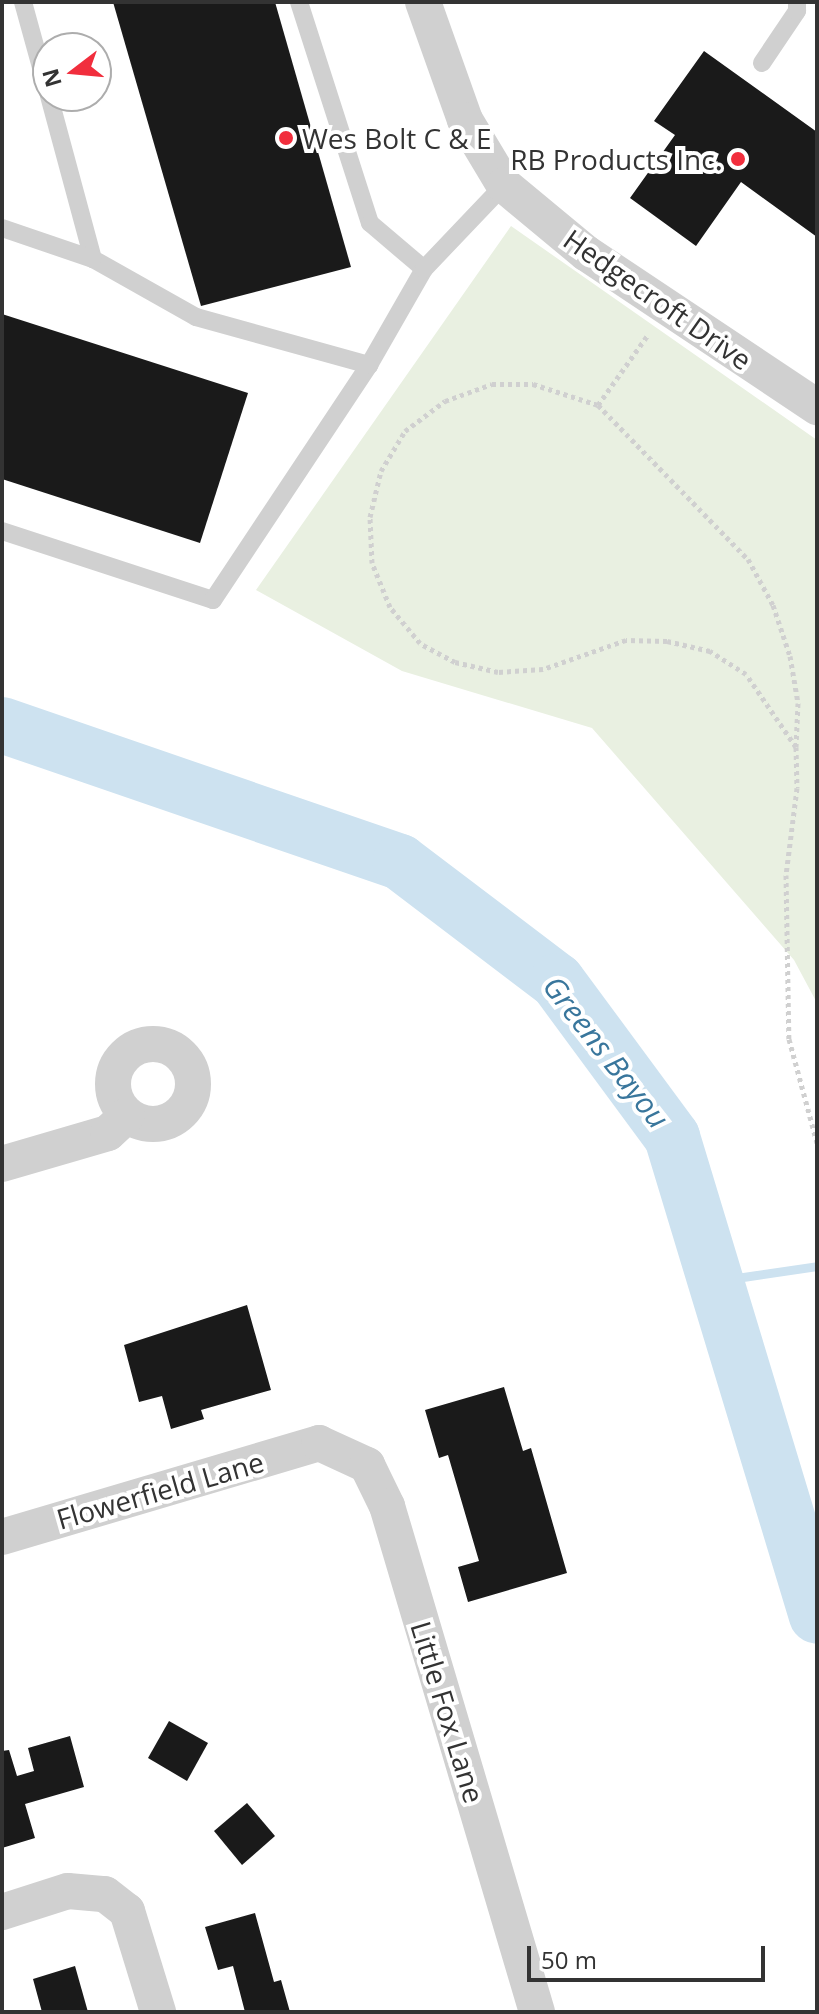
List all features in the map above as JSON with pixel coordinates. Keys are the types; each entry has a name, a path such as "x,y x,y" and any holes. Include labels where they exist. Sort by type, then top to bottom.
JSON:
{"street":[{"name":"Hedgecroft Drive","path":"431,5 465,120 504,185 586,253 817,407"},
{"path":"2,1164 108,1133 127,1115"},
{"name":"Flowerfield Lane","path":"2,1537 319,1443"},
{"name":"Little Fox Lane","path":"319,1443 367,1465 387,1506 537,2012"},
{"path":"2,1912 68,1891 105,1894 127,1911 158,2012"}],"lane":[{"path":"23,2 32,35"},
{"path":"299,2 370,223 424,269"},
{"path":"762,63 797,11 797,2"},
{"path":"53,112 93,259"},
{"path":"2,531 213,600 369,365 424,269 504,185"},
{"path":"2,228 93,259 196,317 369,365"}],"path":[{"path":"598,405 647,336"},
{"path":"796,747 746,674 710,651 667,641 626,640 543,669 498,672 455,662 420,643 390,607 372,563 370,517 381,471 405,431 445,401 492,384 533,384 598,405 748,559 773,605 790,656 798,703 797,788 786,875 789,1039 817,1143"}],"green space":[{"path":"511,226 817,440 817,1003 794,960 592,728 402,671 256,590"}],"building":[{"path":"113,2 275,2 351,267 201,306"},
{"name":"RB Products Inc.","path":"704,51 817,132 817,237 741,182 696,246 630,198 675,135 654,121"},
{"path":"2,314 248,393 200,543 2,479"},
{"path":"247,1305 271,1390 201,1410 204,1419 171,1429 162,1396 139,1402 124,1345"},
{"path":"504,1387 523,1451 531,1448 567,1573 468,1602 458,1567 479,1561 448,1455 439,1458 425,1410"},
{"path":"169,1721 208,1743 187,1781 148,1758"},
{"path":"70,1736 84,1787 25,1804 35,1838 2,1848 2,1751 9,1750 17,1776 34,1771 28,1748"},
{"path":"247,1803 275,1836 242,1865 214,1831"},
{"path":"255,1913 274,1982 281,1980 290,2012 245,2012 233,1966 218,1970 205,1927"},
{"path":"75,1966 88,2012 42,2012 33,1979"}],"waterway":[{"name":"Greens Bayou","path":"2,725 400,862 557,981 672,1137 817,1616"},
{"path":"716,1281 817,1266"}],"place":[{"name":"Wes Bolt C & E","path":"286,138"},
{"name":"RB Products Inc.","path":"738,159"}]}
